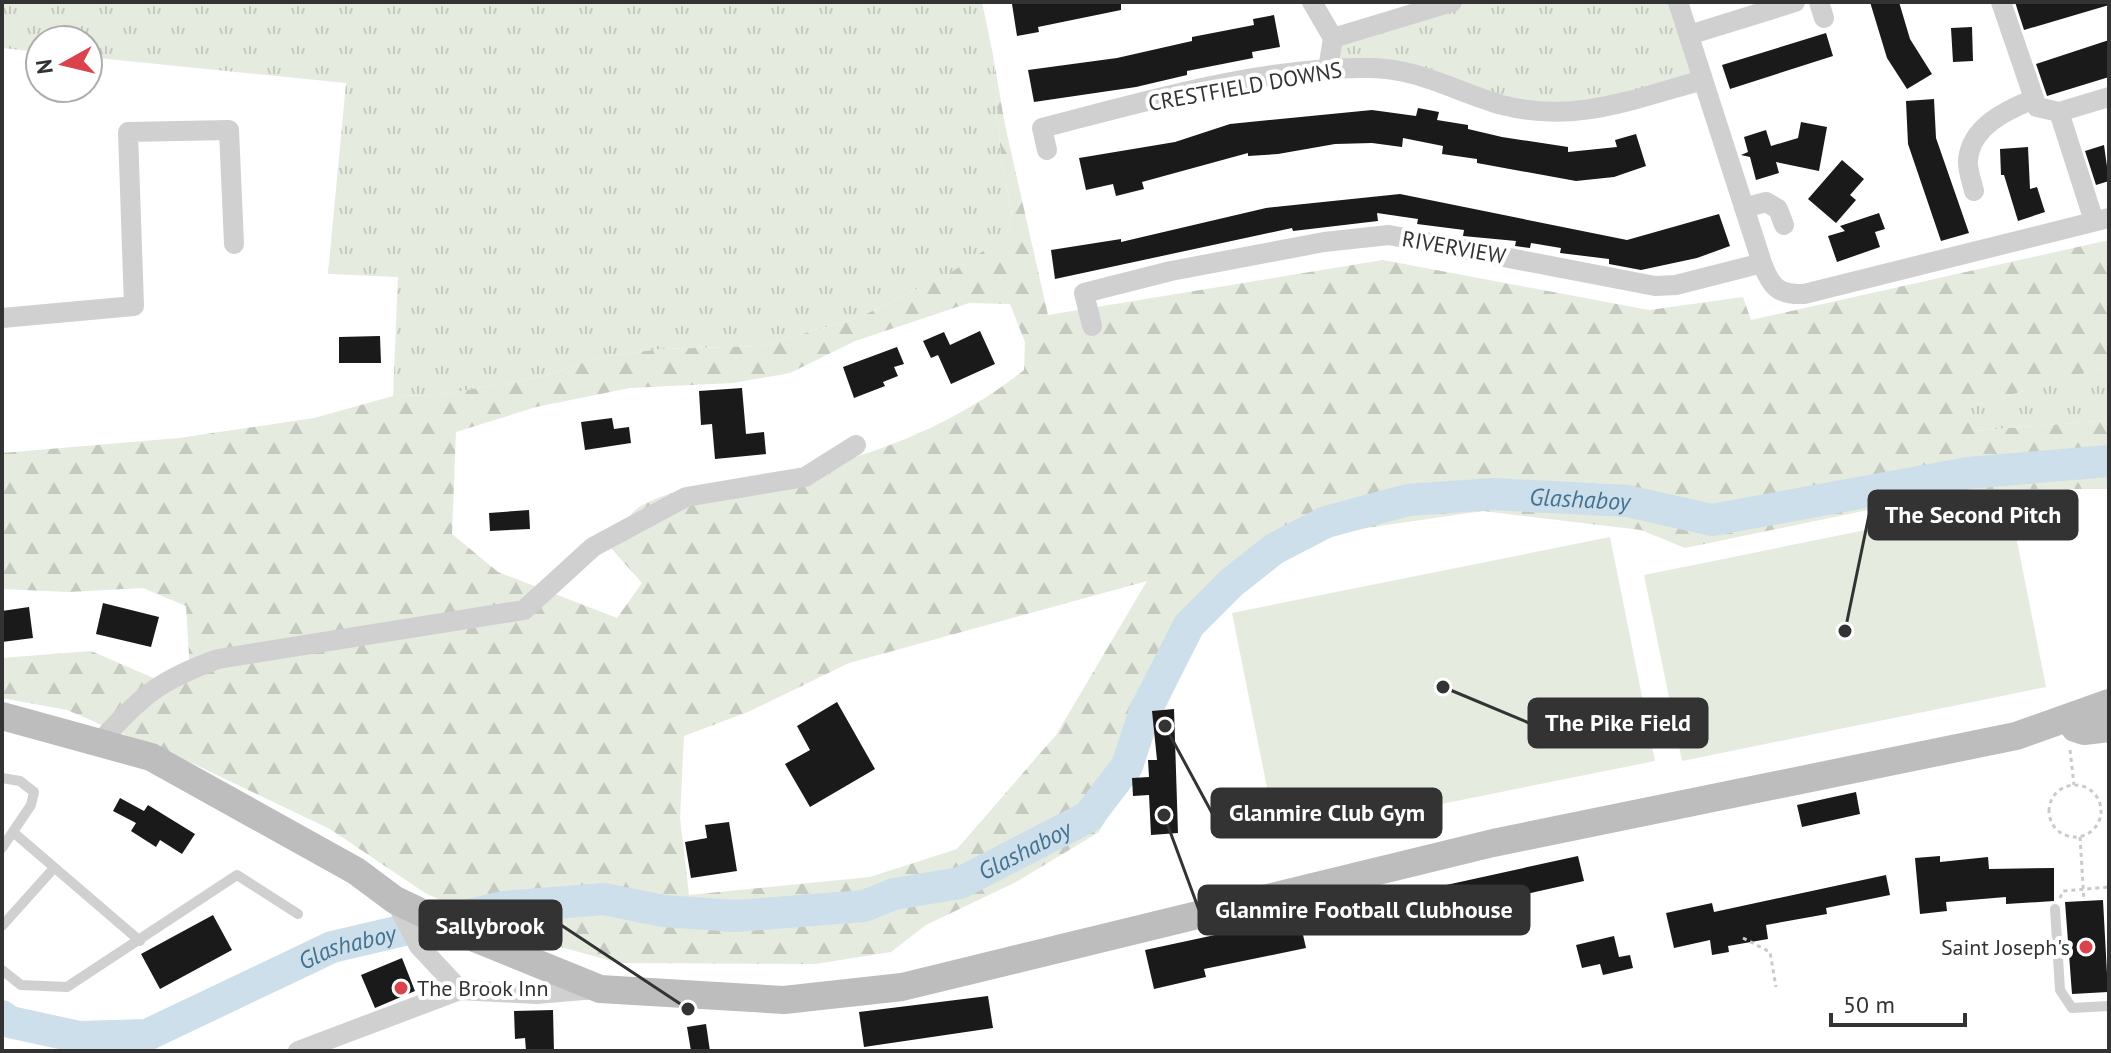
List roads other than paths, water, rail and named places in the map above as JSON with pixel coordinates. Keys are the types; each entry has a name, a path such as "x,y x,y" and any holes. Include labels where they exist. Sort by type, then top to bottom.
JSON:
{"main road":[{"path":"2,716 151,757 356,871 395,900 477,939 600,989 784,1000 902,987 1493,843 2016,736 2109,703"},
{"path":"2071,719 2075,728 2084,731 2109,728"}],"street":[{"path":"1312,2 1333,38 1328,69"},
{"path":"1333,38 1452,2"},
{"path":"1678,2 1770,286 1785,295 1804,294 2102,219 2059,112"},
{"path":"1689,35 1795,2"},
{"path":"2001,2 2037,107 2059,112 2109,97"},
{"name":"CRESTFIELD DOWNS","path":"1047,150 1042,128 1211,88 1328,69 1409,71 1502,105 1552,113 1586,112 1703,80"},
{"path":"1974,191 1967,161 1977,136 2004,112 2034,99"},
{"path":"2,318 134,306 128,132 229,130 234,244"},
{"path":"1744,208 1766,202 1778,209 1784,225"},
{"name":"RIVERVIEW","path":"1092,326 1084,293 1171,271 1309,245 1389,235 1655,286 1676,285 1762,263"},
{"path":"99,743 137,700 174,675 218,659 524,610 593,547 686,497 805,477 856,445"},
{"path":"395,900 419,946 460,990"},
{"path":"298,1051 460,990 536,994 600,989"}],"lane":[{"path":"2,778 20,781 34,792 31,805 2,848"},
{"path":"13,832 140,941"},
{"path":"2,926 54,868"},
{"path":"2,970 21,985 67,987 237,875 298,914"},
{"path":"2055,909 2060,990 2072,1008 2109,1006"}],"waterway":[{"name":"Glashaboy","path":"2,1016 10,1022 79,1037 147,1035 332,947 503,907 604,899 663,911 736,916 864,906 894,894 960,883 1088,817 1127,766 1145,711 1189,625 1231,583 1274,549 1326,522 1408,500 1493,494 1627,501 1712,520 1968,473 2109,461"}],"place":[{"name":"The Second Pitch","path":"1845,631"},
{"name":"The Pike Field","path":"1443,687"},
{"name":"Glanmire Club Gym","path":"1165,726"},
{"name":"Glanmire Football Clubhouse","path":"1164,815"},
{"name":"Saint Joseph's","path":"2086,947"},
{"name":"The Brook Inn","path":"401,988"},
{"name":"Sallybrook","path":"688,1009"}]}
